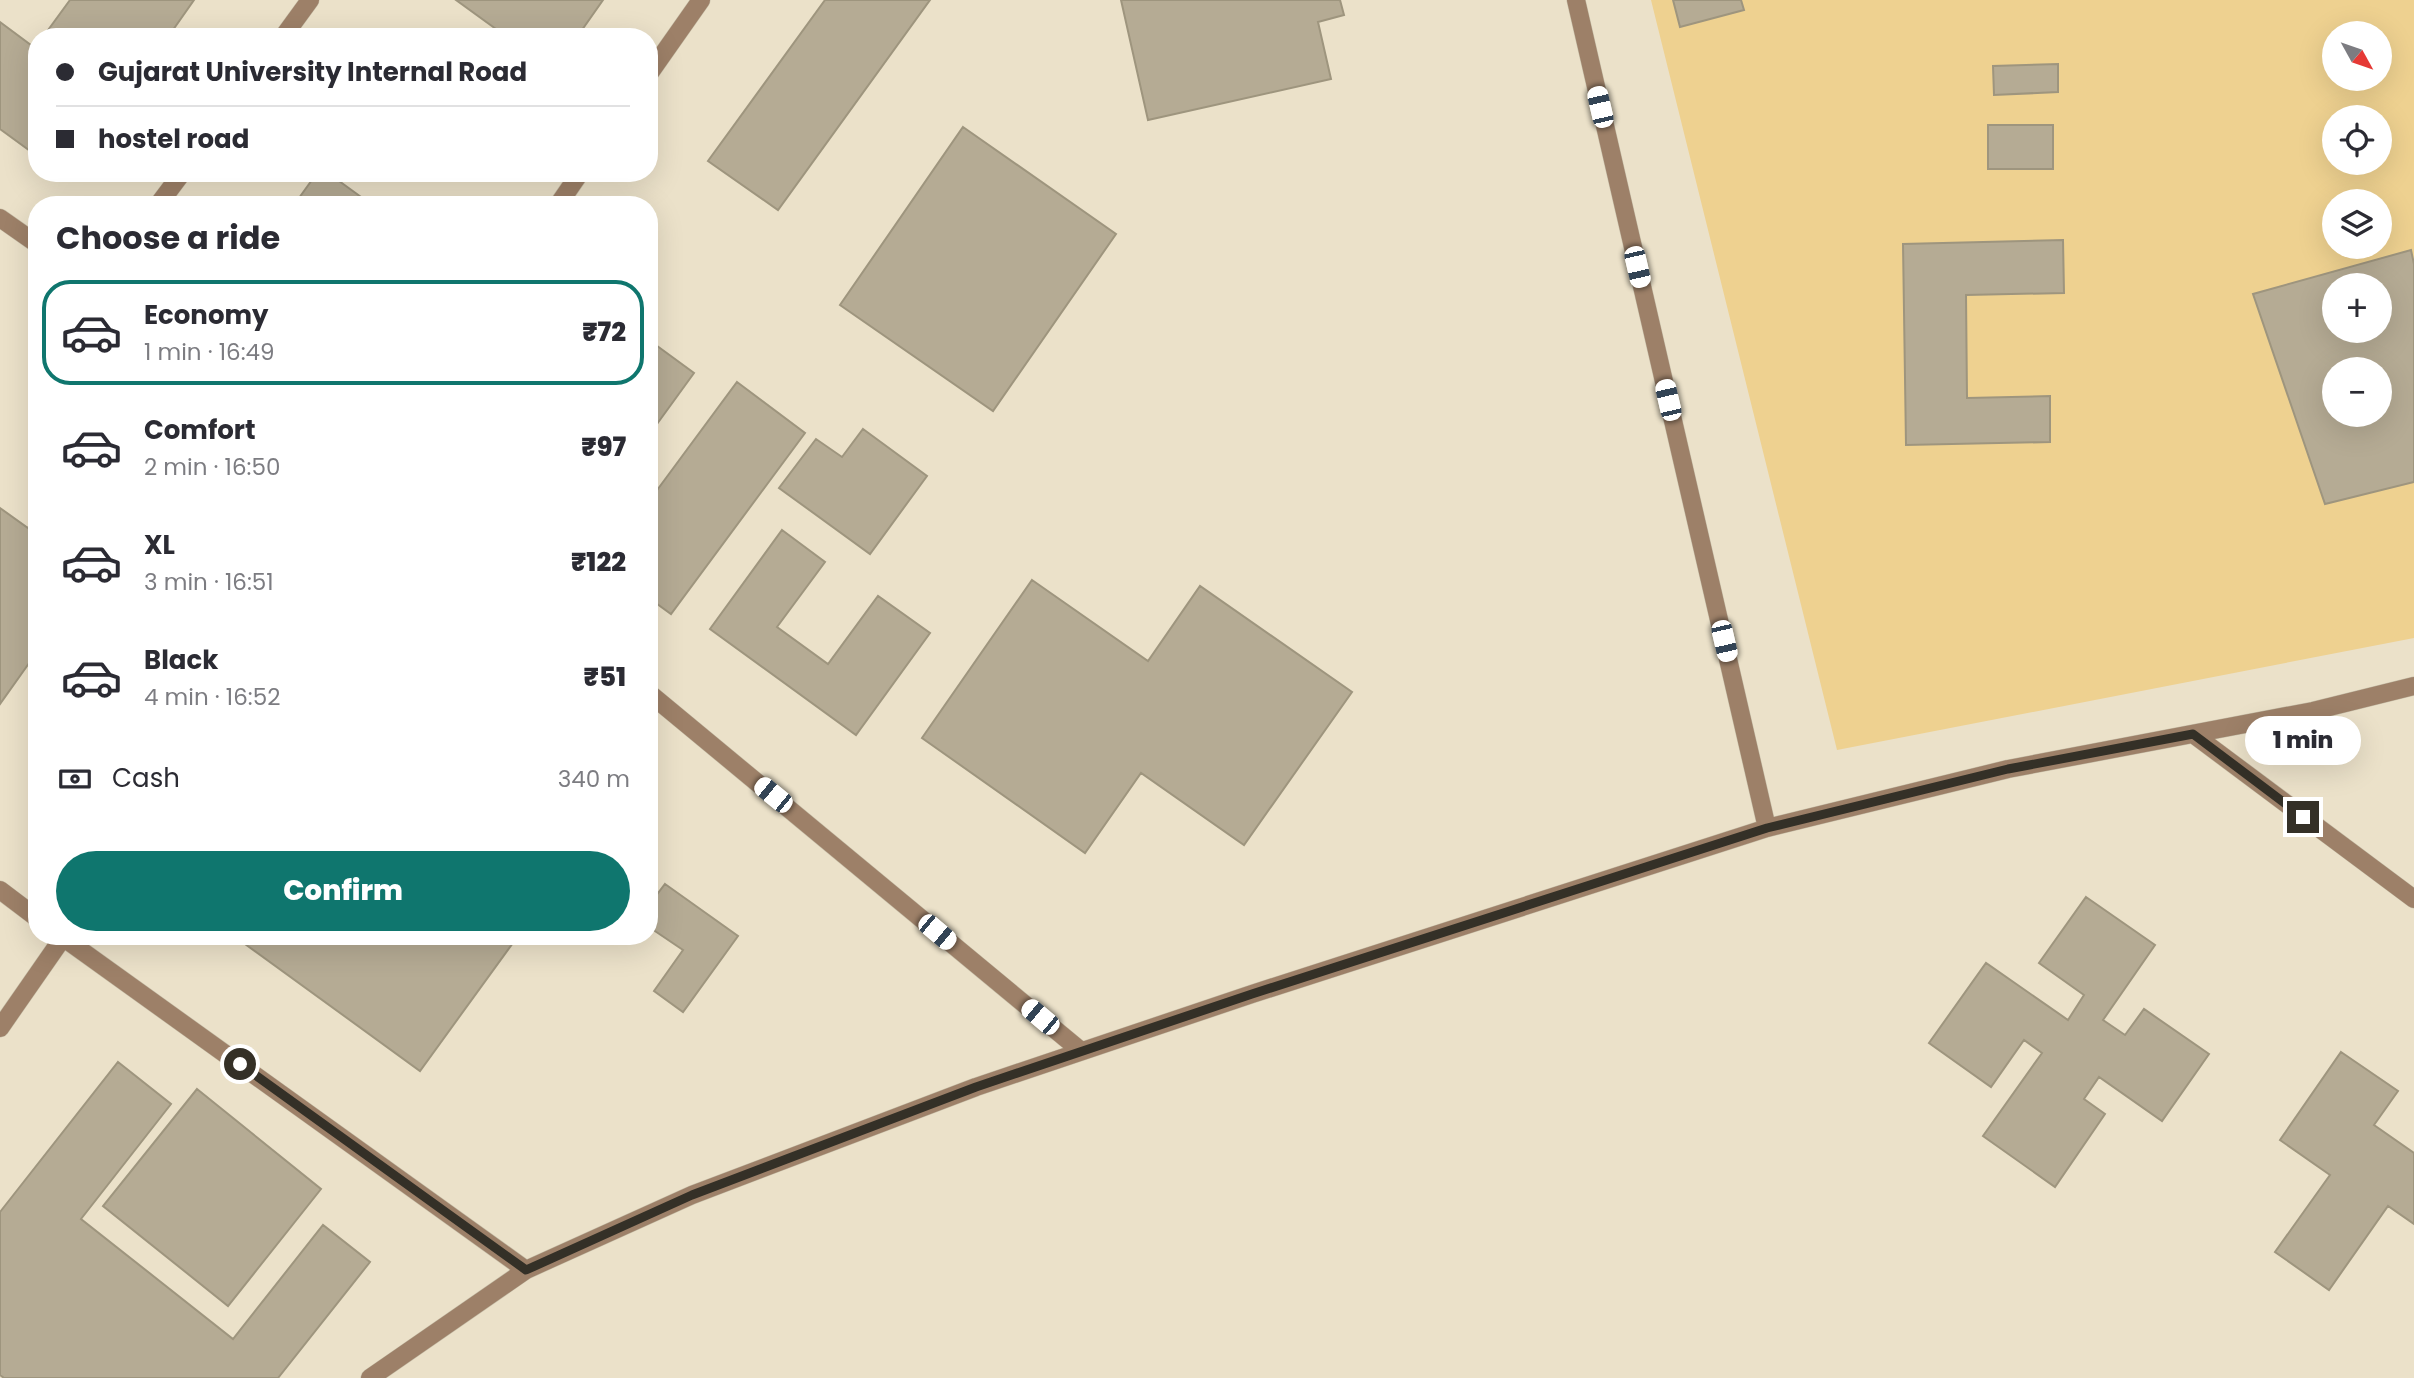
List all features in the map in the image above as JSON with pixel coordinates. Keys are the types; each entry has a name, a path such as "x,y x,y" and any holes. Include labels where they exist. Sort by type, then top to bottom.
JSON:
{"street":[{"path":"289,28 310,0"},
{"path":"658,61 701,0"},
{"path":"1576,0 1767,828"},
{"path":"0,218 28,238"},
{"path":"370,1378 526,1270 692,1195 976,1087 1081,1051 1767,828 2008,769 2313,711 2414,686"},
{"path":"658,699 1081,1051"},
{"path":"2193,734 2414,899"},
{"path":"0,890 28,911"},
{"path":"0,1028 57,945"},
{"path":"74,945 526,1270"}],"shaded area":[{"path":"1651,0 2414,0 2414,638 1837,750"}],"building":[{"path":"70,0 194,0 174,28 50,28"},
{"path":"456,0 603,0 583,28 495,28"},
{"path":"825,0 930,0 778,210 708,161"},
{"path":"1121,0 1340,0 1344,15 1318,22 1331,79 1148,120"},
{"path":"1673,0 1741,0 1744,10 1680,27"},
{"path":"0,22 28,43 28,149 0,129"},
{"path":"2058,64 2058,92 1994,95 1993,66"},
{"path":"1988,125 2053,125 2053,169 1988,169"},
{"path":"963,127 1116,234 993,411 840,305"},
{"path":"311,182 340,182 360,196 300,196"},
{"path":"2063,240 2064,293 1966,295 1967,398 2050,396 2050,442 1906,445 1903,244"},
{"path":"2411,250 2414,264 2414,482 2325,504 2253,294 2322,275 2322,343 2392,343 2392,273 2328,273 2379,259 2392,259 2392,255"},
{"path":"658,347 694,373 658,423"},
{"path":"737,382 805,433 671,614 658,605 658,489"},
{"path":"863,429 927,476 870,554 779,488 816,439 842,457"},
{"path":"0,508 28,528 28,665 0,704"},
{"path":"782,530 825,562 777,627 828,664 878,596 930,633 856,735 710,629"},
{"path":"1032,580 1148,661 1200,586 1352,692 1244,845 1141,773 1085,853 922,738"},
{"path":"665,884 738,936 683,1012 654,991 683,950 658,933 658,893"},
{"path":"2086,897 2155,945 2103,1020 2125,1035 2144,1009 2209,1054 2162,1121 2099,1077 2084,1099 2105,1114 2055,1187 1983,1136 2042,1053 2024,1040 1991,1087 1929,1043 1986,963 2068,1020 2084,995 2039,963"},
{"path":"246,945 511,945 420,1071"},
{"path":"2341,1052 2398,1091 2374,1125 2414,1153 2414,1224 2388,1206 2329,1290 2275,1252 2330,1175 2280,1140"},
{"path":"118,1062 171,1104 81,1219 233,1339 323,1225 370,1262 278,1378 4,1378 0,1375 0,1212"},
{"path":"197,1089 321,1189 228,1306 103,1206"}],"route":[{"path":"240,1064 526,1270 692,1195 976,1087 1252,994 1767,828 2008,769 2193,734 2303,817"}]}
